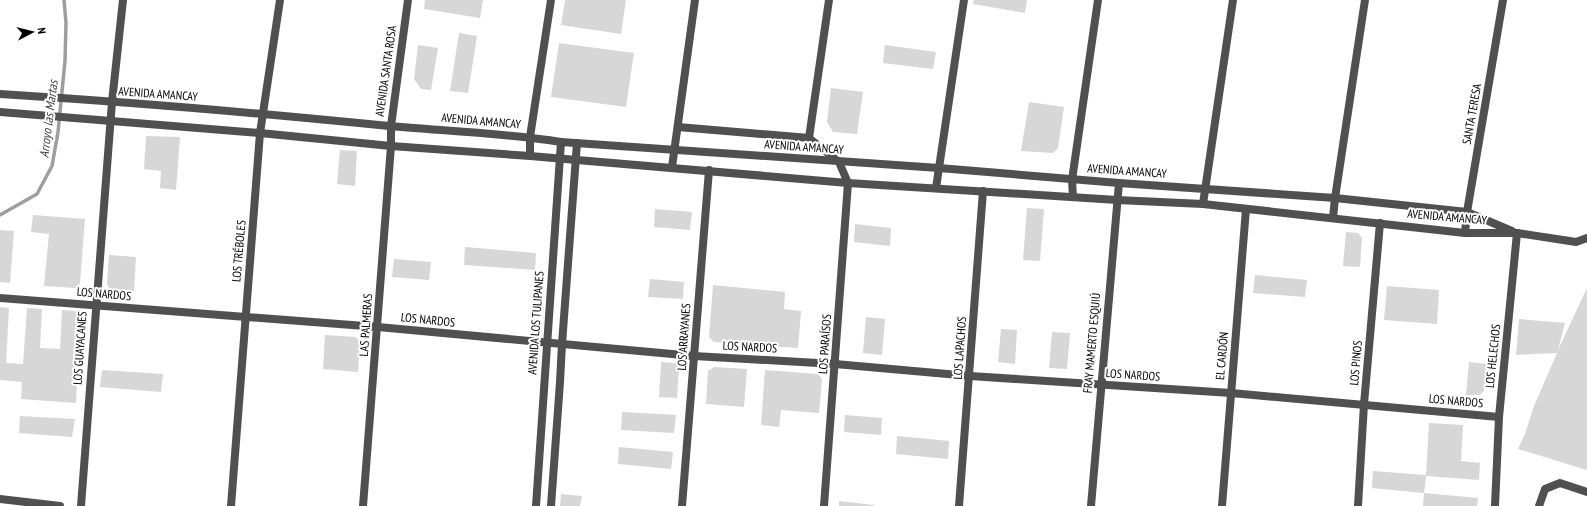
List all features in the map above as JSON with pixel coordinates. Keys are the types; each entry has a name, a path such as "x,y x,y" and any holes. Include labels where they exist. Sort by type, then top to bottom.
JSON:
{"street":[{"name":"LOS GUAYACANES","path":"81,506 95,305 112,102 123,0"},
{"name":"LOS TRÉBOLES","path":"231,506 260,133 280,0"},
{"name":"AVENIDA SANTA ROSA","path":"391,146 391,126 408,0"},
{"path":"530,156 530,137 551,0"},
{"path":"672,168 695,0"},
{"path":"809,138 829,0"},
{"path":"936,188 964,0"},
{"path":"1073,197 1072,180 1098,0"},
{"path":"1203,204 1233,0"},
{"path":"1333,218 1365,0"},
{"name":"SANTA TERESA","path":"1465,233 1467,212 1503,0"},
{"name":"AVENIDA AMANCAY","path":"0,94 263,113 391,126 530,137 561,142 939,168 1072,180 1335,198 1467,212 1517,233"},
{"name":"AVENIDA AMANCAY","path":"0,112 111,120 391,146 709,170 848,183 1203,204 1465,233 1517,233 1576,242 1587,238"},
{"path":"678,127 809,138 839,162 848,183"},
{"name":"AVENIDA LOS TULIPANES","path":"536,506 561,142"},
{"path":"551,506 577,143"},
{"name":"LAS PALMERAS","path":"363,506 391,146"},
{"name":"LOS ARRAYANES","path":"682,506 709,170"},
{"name":"LOS PARAÍSOS","path":"824,506 836,364 848,183"},
{"name":"FRAY MAMERTO ESQUIÚ","path":"1090,506 1119,183"},
{"name":"LOS LAPACHOS","path":"959,506 983,191"},
{"name":"EL CARDÓN","path":"1222,506 1246,208"},
{"name":"LOS PINOS","path":"1358,506 1364,404 1380,223"},
{"name":"LOS HELECHOS","path":"1495,506 1499,417 1517,233"},
{"name":"LOS NARDOS","path":"0,298 245,318 378,327 694,356 836,364 970,376 1231,393 1499,417"},
{"path":"1539,506 1545,489 1560,483 1587,492"},
{"path":"0,499 60,506"}],"shaded area":[{"path":"425,0 483,0 480,18 424,9"},
{"path":"565,0 626,0 621,34 561,25"},
{"path":"974,0 1027,0 1025,13 973,4"},
{"path":"459,33 477,36 468,93 450,91"},
{"path":"559,43 634,53 626,107 551,97"},
{"path":"418,45 438,48 431,90 421,89 414,79"},
{"path":"885,45 936,52 933,69 883,63"},
{"path":"831,88 863,92 857,134 833,132 827,122"},
{"path":"1029,102 1064,107 1058,148 1053,153 1021,151"},
{"path":"146,136 180,137 176,190 160,188 161,171 144,169"},
{"path":"340,150 357,151 355,186 337,184"},
{"path":"1027,208 1044,209 1040,261 1023,260"},
{"path":"655,209 692,212 690,230 654,227"},
{"path":"33,215 85,219 80,283 75,288 44,286 49,234 31,232"},
{"path":"855,224 891,228 890,246 854,242"},
{"path":"0,230 14,231 10,283 0,282"},
{"path":"1346,232 1358,233 1362,238 1360,267 1343,266"},
{"path":"465,247 536,253 535,270 464,265"},
{"path":"109,255 136,257 134,291 110,289 107,284"},
{"path":"394,259 431,262 429,280 392,277"},
{"path":"1255,275 1307,280 1305,297 1253,293"},
{"path":"650,279 684,282 683,299 648,297"},
{"path":"713,285 785,292 784,309 801,311 798,348 714,342 709,337"},
{"path":"1387,286 1439,290 1437,324 1384,320"},
{"path":"1587,288 1587,470 1518,449 1525,434 1534,406 1557,353 1516,355 1519,319 1565,323 1558,350"},
{"path":"0,307 9,308 6,363 23,364 27,308 42,309 40,348 60,349 62,310 75,311 80,316 76,403 21,399 22,382 0,380"},
{"path":"866,317 885,319 882,355 863,353"},
{"path":"1001,329 1017,330 1015,364 998,362"},
{"path":"1052,332 1070,333 1067,369 1049,368"},
{"path":"325,335 356,337 360,343 358,372 323,369"},
{"path":"661,362 675,363 679,368 677,398 659,397"},
{"path":"1469,362 1486,364 1484,391 1480,395 1466,395"},
{"path":"714,367 747,369 744,407 706,404 708,371"},
{"path":"102,370 163,374 161,392 100,387"},
{"path":"765,370 818,374 822,379 819,413 781,410 779,427 761,425"},
{"path":"622,412 676,415 674,433 621,430"},
{"path":"845,415 882,418 881,435 844,432"},
{"path":"20,416 75,419 72,437 19,433"},
{"path":"1429,423 1463,425 1461,461 1480,463 1479,480 1426,476 1424,493 1372,488 1373,471 1426,475"},
{"path":"897,436 949,441 948,459 896,454"},
{"path":"619,447 673,452 671,469 618,464"},
{"path":"1424,493 1478,498 1477,506 1423,506"},
{"path":"561,494 582,496 580,506 560,506"},
{"path":"839,501 874,505 874,506 839,506"}],"waterway":[{"name":"Arroyo las Martas","path":"0,215 37,194 52,166 58,132 65,61 66,23 64,0"}]}
